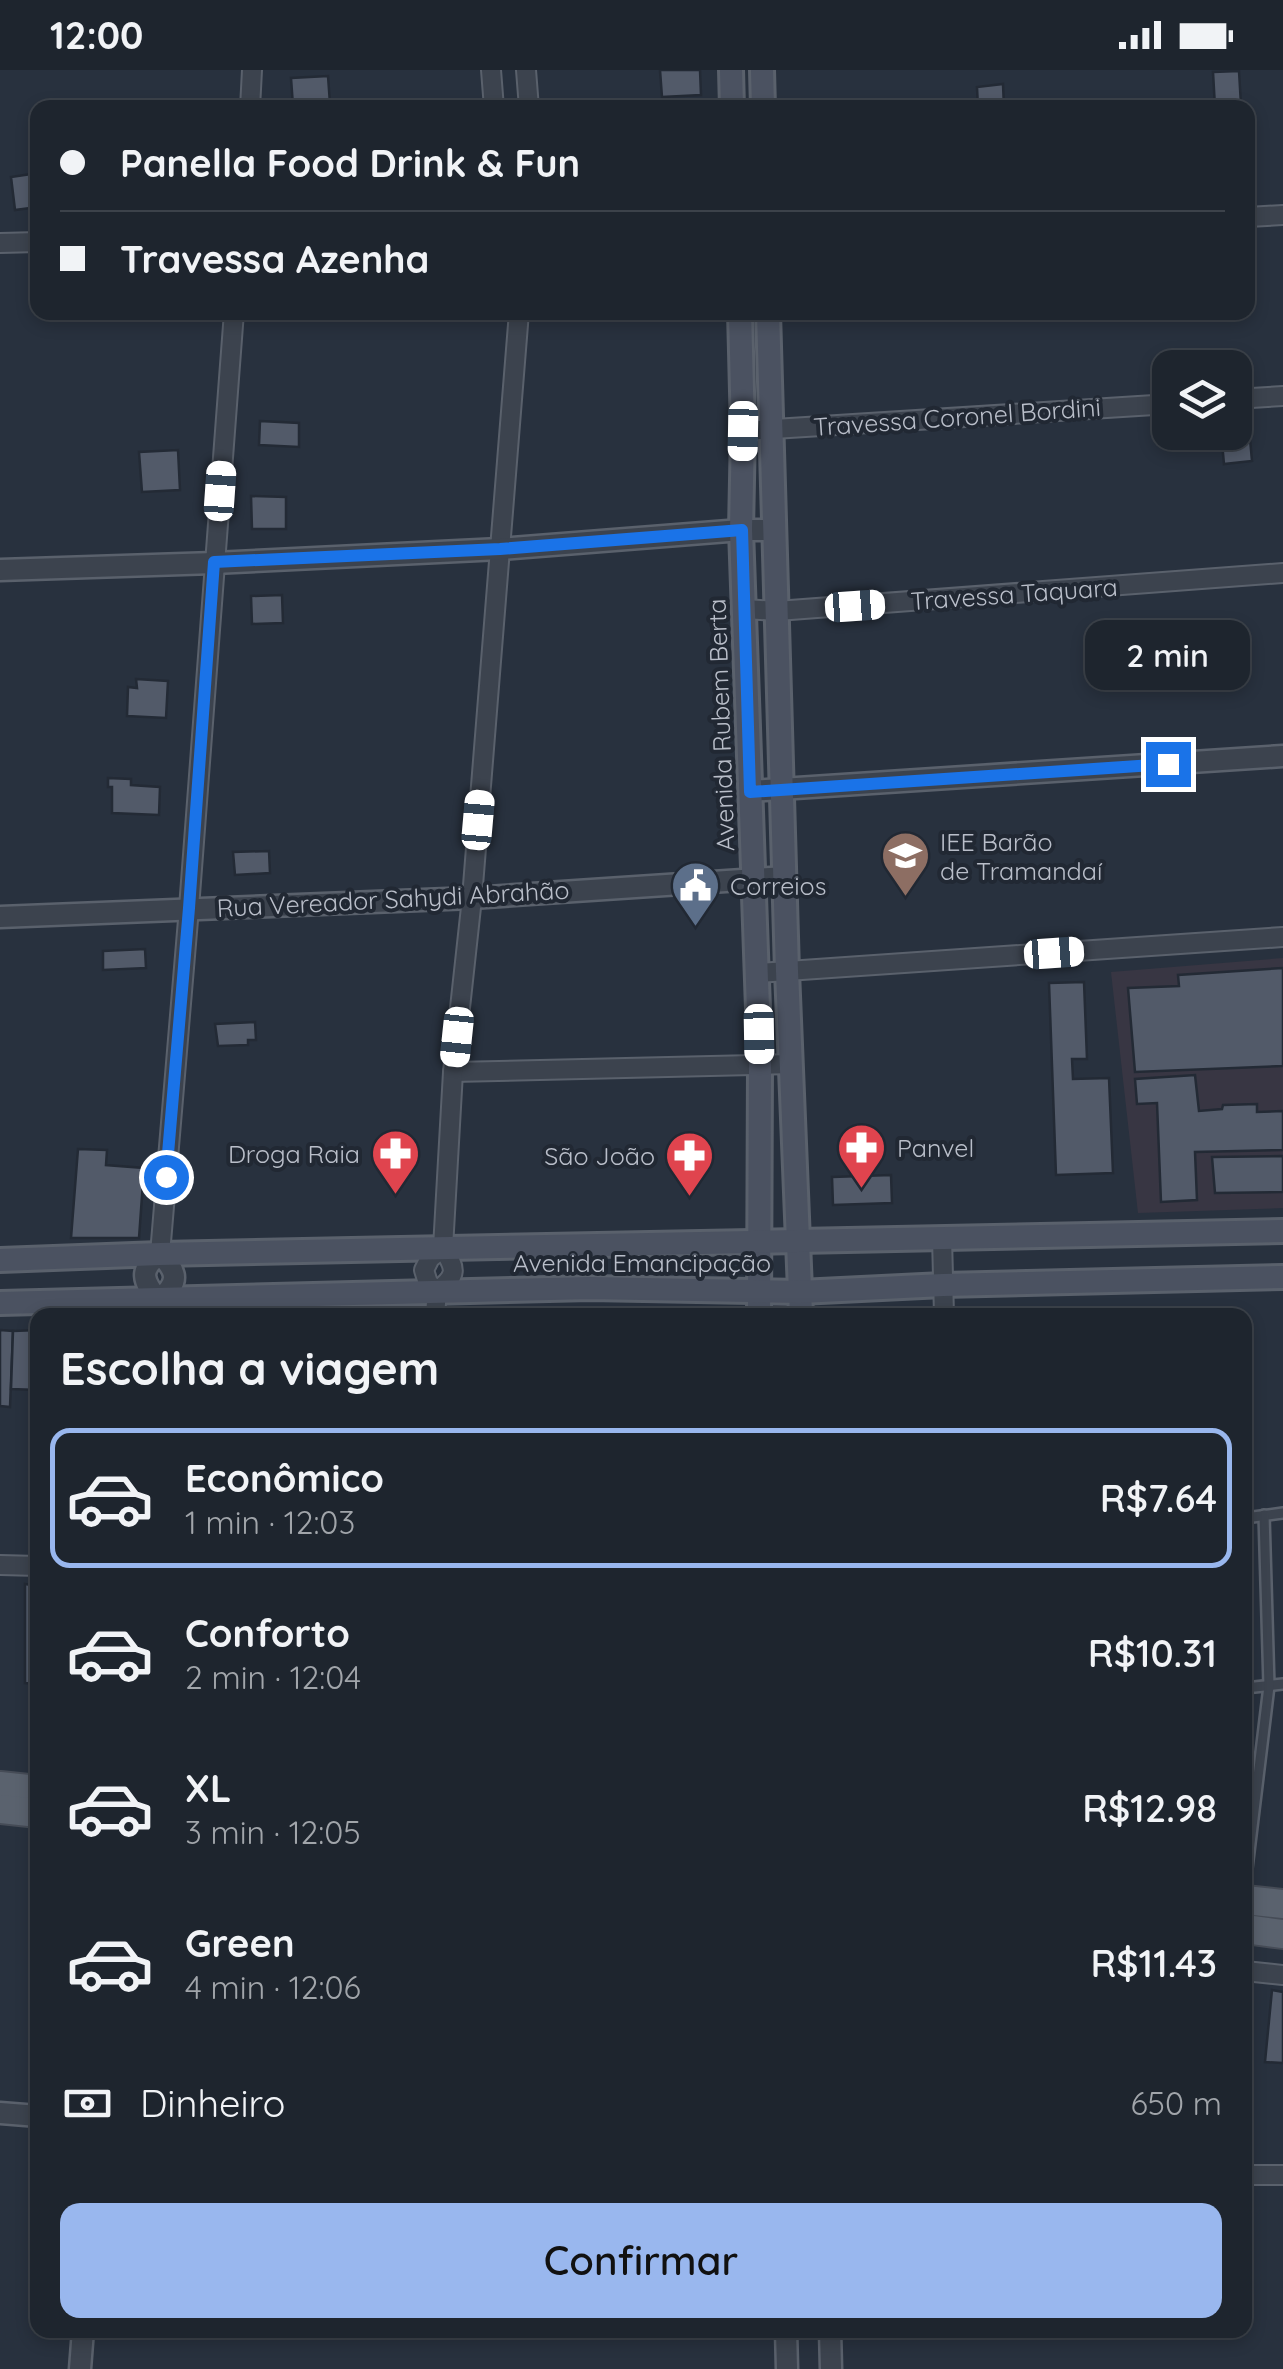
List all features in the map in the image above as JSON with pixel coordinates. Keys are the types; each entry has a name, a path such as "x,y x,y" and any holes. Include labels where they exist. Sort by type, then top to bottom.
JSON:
{"main road":[{"path":"733,100 737,70"},
{"path":"762,70 764,100"},
{"name":"Avenida Rubem Berta","path":"740,320 742,530 760,1065 759,1304"},
{"path":"768,320 801,1303"},
{"name":"Avenida Emancipação","path":"0,1260 1283,1231"},
{"name":"Avenida Emancipação","path":"0,1303 158,1307 436,1303 590,1288 759,1304 801,1303 943,1285 1283,1277"},
{"path":"0,1786 30,1789"},
{"path":"0,1809 30,1812"},
{"path":"1252,1901 1283,1904"},
{"path":"1252,1931 1283,1934"}],"street":[{"path":"250,100 252,70"},
{"path":"491,70 493,100"},
{"path":"526,70 528,100"},
{"path":"1255,217 1283,215"},
{"path":"0,243 30,242"},
{"path":"158,1307 145,1273 150,1261 160,1254 233,320"},
{"path":"436,1303 454,1271 443,1248 453,1072 472,898 518,320"},
{"path":"1252,399 1283,396"},
{"name":"Travessa Coronel Bordini","path":"743,431 1152,405"},
{"path":"0,570 500,549 776,530"},
{"name":"Travessa Taquara","path":"745,610 777,611 1283,574"},
{"path":"750,792 1283,756"},
{"name":"Rua Vereador Sahydi Abrahão","path":"0,917 472,898 785,877"},
{"path":"758,973 1283,937"},
{"path":"453,1072 792,1064"},
{"path":"942,1238 944,1308"},
{"path":"0,1565 30,1566"},
{"path":"1252,1971 1283,1975"},
{"path":"0,2113 30,2115"},
{"path":"1252,2175 1283,2175"},
{"path":"80,2369 82,2338"},
{"path":"786,2338 787,2369"},
{"path":"830,2338 831,2369"}],"lane":[{"path":"1252,1517 1283,1513"},
{"path":"1252,1827 1269,1686 1264,1516"},
{"path":"1252,1687 1283,1684"}],"shaded area":[{"path":"1283,958 1283,1208 1138,1213 1111,972"}],"building":[{"path":"660,70 700,70 701,95 662,97"},
{"path":"1239,71 1241,100 1215,100 1213,72"},
{"path":"328,76 330,100 293,100 291,78"},
{"path":"1003,84 1004,100 978,100 977,87"},
{"path":"30,174 30,208 15,210 11,177"},
{"path":"260,421 299,423 299,447 259,445"},
{"path":"178,450 180,490 142,492 139,452"},
{"path":"1223,450 1251,450 1252,461 1224,464"},
{"path":"251,496 286,497 286,529 252,529"},
{"path":"282,595 283,623 252,624 251,596"},
{"path":"136,679 168,681 166,718 127,716 128,687 137,688"},
{"path":"108,778 160,787 159,815 112,813"},
{"path":"269,851 270,873 235,875 233,852"},
{"path":"145,949 146,968 103,970 103,951"},
{"path":"1283,968 1283,1066 1135,1072 1128,988 1179,986 1178,975"},
{"path":"1084,982 1087,1059 1072,1059 1073,1079 1109,1078 1113,1173 1056,1175 1049,983"},
{"path":"255,1022 256,1040 248,1040 248,1045 218,1046 215,1024"},
{"path":"1195,1075 1199,1111 1222,1109 1223,1105 1257,1104 1257,1112 1283,1111 1283,1150 1195,1152 1197,1200 1161,1202 1157,1103 1137,1104 1135,1079"},
{"path":"78,1149 107,1150 106,1165 144,1168 139,1238 71,1238"},
{"path":"1283,1156 1283,1192 1215,1193 1212,1157"},
{"name":"Panvel","path":"891,1175 892,1203 833,1205 832,1177"},
{"path":"0,1330 13,1331 10,1407 0,1406"},
{"path":"30,1330 30,1390 11,1389 13,1331"},
{"path":"25,1584 30,1585 30,1683 25,1683"},
{"path":"1272,1990 1283,1992 1283,2063 1265,2062"}],"place":[{"name":"IEE Barão de Tramandaí","path":"905,898"},
{"name":"Correios","path":"695,928"},
{"name":"Panvel","path":"862,1190"},
{"name":"Droga Raia","path":"395,1196"},
{"name":"São João","path":"690,1198"}],"route":[{"path":"166,1177 214,562 500,549 742,530 750,792 1168,764"}]}
